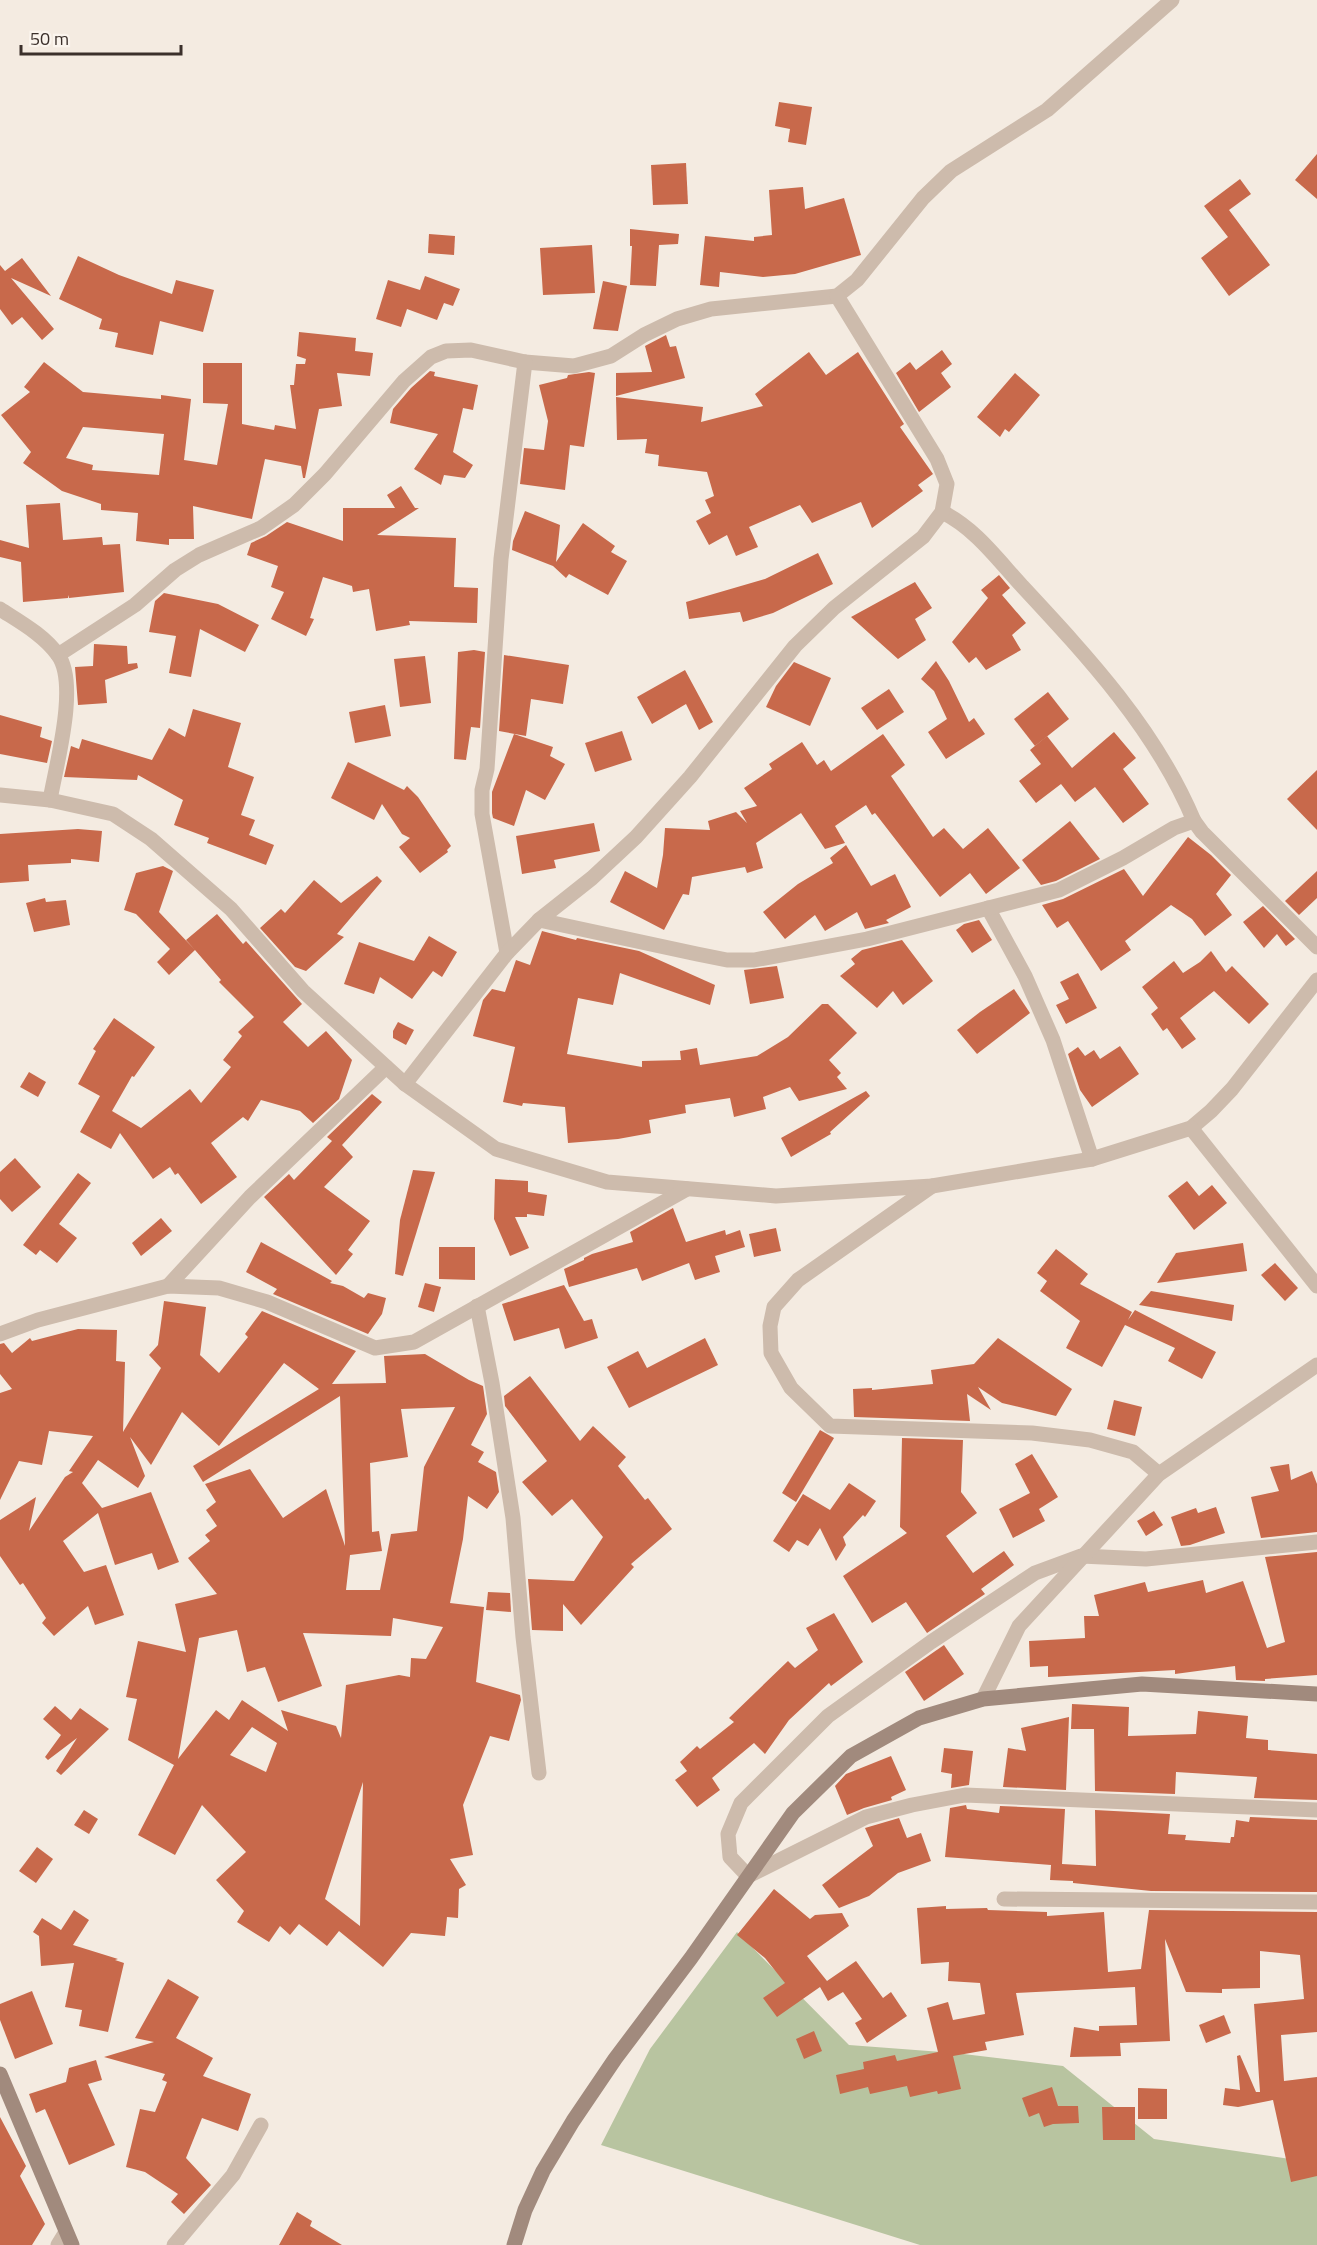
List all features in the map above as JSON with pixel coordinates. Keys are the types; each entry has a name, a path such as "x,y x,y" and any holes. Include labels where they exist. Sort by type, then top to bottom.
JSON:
{"main road":[{"path":"514,2245 525,2210 543,2171 573,2121 615,2059 691,1958 793,1813 851,1756 919,1718 982,1699 1142,1684 1317,1694"},
{"path":"0,2074 69,2238"}],"street":[{"path":"58,655 135,605 175,570 199,555 261,528 294,505 325,474 404,381 431,357 446,351 471,350 525,362 574,366 611,356 644,335 677,319 711,309 837,296 857,280 923,198 951,171 1047,110 1172,0"},
{"path":"405,1084 507,953 538,920 592,878 636,837 690,777 795,646 834,608 923,537 942,512 947,484 937,459 837,296"},
{"path":"507,953 482,814 482,790 487,769 501,559 525,362"},
{"path":"942,512 957,520 978,539 1089,659 1173,776 1194,821 1202,832 1317,947"},
{"path":"0,609 31,628 58,655 65,672 66,713 50,800"},
{"path":"0,795 50,800 113,814 151,839 231,909 303,991 405,1084 496,1149 608,1182 776,1196 932,1186 1092,1159 1191,1128 1211,1112 1232,1089 1317,980"},
{"path":"538,920 651,946 727,960 754,960 867,939 1059,890 1123,858 1174,828 1194,821"},
{"path":"988,908 1025,976 1053,1040 1092,1159"},
{"path":"168,1286 250,1197 386,1066"},
{"path":"1191,1128 1317,1287"},
{"path":"932,1186 798,1280 774,1307 770,1326 771,1353 791,1389 830,1426 1021,1433 1090,1440 1133,1452 1158,1474"},
{"path":"0,1334 38,1320 168,1286 219,1288 267,1302 375,1348 414,1342 687,1189"},
{"path":"477,1306 492,1383 513,1518 539,1773"},
{"path":"982,1699 1018,1626 1158,1474 1317,1365"},
{"path":"1317,1542 1146,1559 1081,1556 1035,1573 931,1642 828,1716 741,1803 728,1834 730,1857 748,1876 866,1817 965,1795 1317,1810"},
{"path":"1004,1899 1317,1902"},
{"path":"174,2245 233,2175 261,2126"},
{"path":"58,2245 69,2238"}],"green space":[{"path":"737,1932 849,2045 955,2053 1063,2066 1154,2139 1317,2163 1317,2245 920,2245 601,2145 650,2049"}],"building":[{"path":"779,102 812,107 806,145 788,142 790,129 775,126"},
{"path":"1317,154 1317,199 1295,180"},
{"path":"686,163 688,204 653,205 651,165"},
{"path":"1240,179 1251,194 1229,210 1270,265 1229,296 1201,258 1228,237 1204,206"},
{"path":"803,187 805,209 844,198 861,255 795,274 763,277 720,272 719,287 700,285 705,236 754,241 754,237 772,235 769,190"},
{"path":"630,229 679,234 678,244 659,245 656,286 630,285 632,246 630,246"},
{"path":"429,234 455,236 454,255 428,253"},
{"path":"592,245 595,293 543,295 540,248"},
{"path":"78,256 119,275 172,294 176,280 214,290 203,332 160,321 153,355 115,347 118,333 99,329 102,319 59,299"},
{"path":"22,258 51,296 11,278 54,329 42,340 22,317 12,325 0,309 0,265 5,271"},
{"path":"425,276 460,289 453,306 444,303 437,320 407,309 401,327 376,319 388,280 420,290"},
{"path":"603,281 627,286 618,331 593,329"},
{"path":"299,332 356,338 355,351 373,353 370,376 337,373 342,406 319,409 305,478 303,478 301,466 265,459 252,519 193,506 194,539 169,539 169,545 136,541 138,513 101,510 101,504 62,491 23,463 31,452 1,415 30,392 24,387 44,362 83,392 161,399 161,395 191,399 184,460 217,465 228,404 203,403 203,363 242,363 242,424 274,430 275,425 296,429 290,385 294,385 296,364 305,364 306,359 297,356","holes":["83,427 164,434 159,475 92,470 93,465 66,458"]},
{"path":"666,335 670,347 676,346 685,378 616,396 616,373 652,372 645,346"},
{"path":"942,350 952,364 941,373 951,387 919,412 896,373 910,362 916,370"},
{"path":"809,352 826,375 858,352 904,424 900,427 933,474 918,485 923,491 872,528 861,502 812,523 800,505 749,527 758,547 736,556 727,535 709,545 696,521 711,513 705,500 714,496 707,472 658,466 659,455 645,453 647,439 617,440 616,397 703,407 701,422 763,406 755,394"},
{"path":"430,371 435,372 434,376 478,385 473,410 463,408 453,452 473,465 465,478 444,475 441,485 414,469 438,434 390,423 393,409"},
{"path":"595,373 584,447 570,445 565,490 520,484 524,448 544,450 548,421 539,385 567,378 568,375"},
{"path":"1015,373 1040,395 1009,432 1005,429 1000,437 977,417"},
{"path":"401,486 415,508 419,508 377,535 456,538 454,587 478,588 477,623 409,621 410,625 376,631 369,589 353,592 352,586 323,577 310,618 314,619 306,636 271,619 284,592 271,587 278,566 247,555 251,543 287,522 343,541 343,508 395,508 387,495"},
{"path":"60,503 63,540 102,537 103,545 120,544 124,592 69,598 69,595 68,598 23,602 21,562 0,557 0,540 29,548 26,505"},
{"path":"525,511 560,525 556,562 583,523 615,546 611,552 627,561 608,595 569,574 566,578 553,566 512,550 513,541"},
{"path":"818,553 833,584 773,613 743,622 740,612 689,619 686,602 765,579"},
{"path":"999,575 1010,588 1002,595 1026,623 1012,635 1021,650 986,670 976,657 969,663 952,642 988,598 981,590"},
{"path":"915,582 932,608 915,619 926,640 898,659 851,617"},
{"path":"164,593 218,604 259,625 245,652 200,629 191,677 169,673 176,636 149,632 155,601"},
{"path":"94,644 127,646 128,664 137,663 138,668 105,680 107,703 78,705 75,667 93,666"},
{"path":"474,650 485,652 480,728 471,727 466,760 454,759 458,652"},
{"path":"504,655 569,665 563,704 531,699 526,736 499,731"},
{"path":"425,656 431,703 400,707 394,659"},
{"path":"936,661 949,681 969,722 974,718 985,734 946,759 928,732 947,719 934,691 921,679"},
{"path":"794,662 831,678 810,726 766,707 776,686"},
{"path":"685,670 713,722 699,730 686,704 652,724 637,697"},
{"path":"889,689 904,712 877,730 861,708"},
{"path":"1048,692 1069,719 1035,746 1014,719"},
{"path":"385,705 391,736 355,743 349,712"},
{"path":"193,709 241,723 228,767 254,777 241,815 255,820 249,835 274,845 266,865 207,843 209,838 174,825 183,800 138,775 137,780 64,777 71,746 79,749 82,739 152,760 169,728 185,737"},
{"path":"0,715 42,727 40,737 52,741 47,763 0,754"},
{"path":"622,731 632,760 595,772 585,743"},
{"path":"1114,732 1136,758 1123,769 1149,804 1123,823 1095,787 1075,802 1061,784 1036,803 1019,781 1041,764 1030,750 1047,736 1072,768"},
{"path":"514,734 553,747 550,756 565,764 545,800 526,790 514,826 493,818 492,792"},
{"path":"883,734 905,765 891,776 933,837 944,828 963,849 988,828 1020,868 986,894 970,873 940,897 875,813 872,815 866,805 835,826 845,843 825,849 801,813 756,843 763,868 747,873 745,867 692,877 689,895 683,894 664,930 610,902 625,871 657,888 665,828 710,830 708,821 736,812 747,823 740,811 757,806 744,788 772,769 769,764 802,742 817,765 824,760 831,771"},
{"path":"348,762 404,790 407,786 418,797 451,846 448,852 420,873 399,847 410,838 402,834 382,804 374,820 331,798"},
{"path":"1317,770 1317,830 1287,799"},
{"path":"1070,821 1100,859 1056,881 1041,885 1022,860"},
{"path":"594,823 600,851 554,860 556,868 522,874 516,836"},
{"path":"78,829 102,831 99,862 71,859 71,863 28,865 29,881 0,883 0,834"},
{"path":"1188,837 1231,875 1216,894 1232,915 1205,936 1192,919 1171,905 1125,941 1131,950 1101,971 1068,921 1057,928 1042,905 1063,899 1124,869 1143,896"},
{"path":"846,845 871,886 895,874 911,907 886,920 889,923 865,929 857,912 825,931 815,915 785,939 763,912 798,884 833,863 830,858"},
{"path":"163,866 173,871 159,912 195,950 169,975 157,962 170,949 136,914 124,910 136,873"},
{"path":"1317,871 1317,898 1299,915 1285,901"},
{"path":"377,876 382,881 337,934 344,937 306,971 295,967 260,928 281,909 285,913 314,880 341,903"},
{"path":"45,898 46,902 66,900 70,925 34,932 26,903"},
{"path":"1263,906 1295,939 1286,946 1277,934 1264,948 1243,922"},
{"path":"217,914 243,944 246,941 302,1004 283,1022 308,1047 326,1031 352,1060 339,1099 313,1123 300,1111 261,1100 248,1121 243,1117 211,1143 237,1177 201,1204 178,1173 175,1175 170,1167 153,1179 120,1133 111,1149 80,1132 100,1096 78,1084 96,1051 93,1049 114,1018 155,1047 134,1077 132,1076 112,1111 141,1128 190,1089 201,1103 231,1067 223,1060 242,1036 238,1032 254,1017 219,982 221,980 186,940"},
{"path":"979,920 992,940 972,953 956,930 964,924"},
{"path":"542,931 576,940 577,938 639,951 715,985 710,1005 620,973 613,1005 578,998 567,1054 642,1067 642,1061 681,1060 680,1051 697,1048 700,1065 757,1056 788,1037 822,1004 828,1004 857,1033 829,1060 841,1073 837,1077 847,1089 799,1101 790,1087 763,1097 766,1109 734,1117 730,1098 685,1105 686,1113 649,1120 651,1133 618,1139 568,1143 565,1107 523,1103 522,1106 503,1102 515,1047 473,1036 483,1000 492,989 505,992 516,960 530,965"},
{"path":"429,936 457,952 442,977 433,971 412,999 380,977 374,994 344,984 359,942 414,961"},
{"path":"902,940 933,981 903,1005 893,991 877,1008 840,976 855,964 851,959 862,950"},
{"path":"1211,951 1226,972 1232,966 1269,1004 1249,1024 1214,991 1180,1018 1196,1039 1182,1049 1167,1028 1163,1031 1151,1014 1158,1008 1142,987 1174,961 1183,973 1200,962"},
{"path":"777,966 784,998 750,1004 744,970"},
{"path":"1078,973 1097,1008 1066,1024 1056,1005 1069,999 1060,982"},
{"path":"1014,989 1030,1013 977,1054 957,1030"},
{"path":"398,1022 414,1030 406,1045 393,1038 393,1031"},
{"path":"1120,1046 1139,1074 1092,1107 1080,1090 1068,1054 1078,1047 1085,1056 1094,1050 1100,1059"},
{"path":"29,1072 46,1082 38,1097 20,1087"},
{"path":"866,1091 870,1096 830,1132 831,1134 791,1157 781,1138"},
{"path":"372,1094 382,1102 342,1145 353,1157 324,1187 370,1221 348,1250 353,1254 336,1275 264,1197 289,1174 294,1180 332,1141 327,1137"},
{"path":"15,1158 41,1187 12,1212 0,1199 0,1172"},
{"path":"413,1170 435,1172 403,1276 395,1274 400,1220"},
{"path":"78,1173 91,1183 59,1224 77,1238 57,1263 40,1250 36,1255 23,1245"},
{"path":"495,1179 528,1181 528,1192 547,1195 544,1216 527,1214 527,1217 515,1217 529,1248 510,1256 494,1219"},
{"path":"1187,1181 1199,1196 1212,1185 1227,1203 1194,1230 1168,1196"},
{"path":"673,1208 686,1242 725,1230 726,1235 740,1230 745,1247 715,1256 720,1272 695,1280 689,1263 642,1281 637,1268 569,1287 564,1269 592,1254 633,1242 630,1232"},
{"path":"161,1218 172,1231 141,1256 132,1243"},
{"path":"776,1228 781,1251 754,1257 749,1234"},
{"path":"261,1242 332,1281 330,1283 343,1286 364,1298 368,1293 386,1298 382,1314 368,1334 273,1294 277,1289 246,1272"},
{"path":"1243,1243 1247,1271 1157,1283 1176,1253"},
{"path":"439,1247 475,1247 475,1280 439,1279"},
{"path":"1056,1249 1088,1274 1080,1284 1132,1312 1128,1320 1135,1310 1216,1352 1202,1379 1168,1361 1175,1348 1125,1325 1102,1367 1066,1348 1080,1321 1040,1291 1047,1281 1037,1273"},
{"path":"1275,1263 1298,1288 1285,1301 1261,1275"},
{"path":"425,1283 441,1287 434,1312 418,1307"},
{"path":"564,1285 584,1321 592,1319 598,1338 565,1349 559,1328 514,1341 502,1304"},
{"path":"1151,1291 1234,1305 1232,1321 1139,1305"},
{"path":"164,1301 206,1307 200,1355 219,1373 248,1337 245,1334 262,1311 356,1351 332,1384 386,1383 384,1356 425,1354 483,1386 487,1414 471,1445 484,1452 478,1462 496,1472 499,1492 487,1509 468,1496 463,1539 450,1603 484,1607 476,1682 520,1695 521,1700 509,1741 490,1736 463,1805 473,1855 450,1859 466,1885 459,1889 458,1918 447,1917 445,1936 411,1933 383,1967 339,1931 327,1946 299,1924 290,1935 280,1926 269,1942 237,1922 244,1911 216,1880 246,1852 202,1805 175,1855 138,1835 174,1765 128,1740 137,1699 126,1697 138,1641 186,1652 175,1604 217,1594 188,1558 210,1541 205,1535 217,1526 206,1510 216,1502 205,1484 250,1469 283,1518 326,1489 345,1546 340,1396 203,1482 193,1466 319,1389 284,1363 219,1446 182,1412 151,1465 130,1437 145,1476 138,1488 98,1460 82,1483 102,1508 151,1492 179,1562 158,1570 152,1553 115,1565 98,1513 63,1541 84,1572 106,1565 124,1615 95,1625 88,1606 54,1636 42,1623 46,1618 23,1583 20,1585 0,1556 0,1520 36,1497 29,1531 65,1477 73,1472 69,1471 93,1436 49,1431 42,1465 19,1461 0,1500 0,1393 12,1389 0,1374 0,1344 4,1343 12,1353 30,1338 32,1341 78,1329 117,1330 116,1361 125,1362 123,1432 161,1368 149,1355 158,1345","holes":["455,1407 424,1467 417,1531 391,1534 380,1590 346,1590 350,1555 382,1551 379,1531 372,1532 370,1463 408,1457 401,1409","393,1618 443,1627 426,1659 411,1658 410,1677 399,1675 346,1685 341,1738 336,1726 281,1710 288,1731 242,1700 229,1720 216,1710 178,1759 199,1638 237,1630 247,1672 265,1667 278,1702 322,1686 303,1633 391,1636","252,1727 277,1743 266,1772 230,1755","363,1782 360,1926 325,1899"]},
{"path":"705,1338 718,1365 629,1408 607,1367 638,1351 647,1368"},
{"path":"998,1338 1072,1389 1056,1416 1002,1403 978,1387 991,1410 967,1394 970,1421 854,1417 853,1389 872,1388 872,1390 933,1384 931,1370 974,1364"},
{"path":"530,1376 580,1441 593,1426 626,1457 618,1466 645,1500 648,1498 672,1529 631,1564 634,1567 581,1625 563,1604 563,1631 532,1630 528,1579 574,1581 603,1537 572,1499 552,1516 522,1482 547,1461 505,1406 504,1396"},
{"path":"1114,1400 1142,1407 1135,1436 1107,1429"},
{"path":"820,1430 834,1438 796,1502 782,1493"},
{"path":"902,1438 963,1440 961,1492 977,1513 946,1536 973,1573 1004,1551 1014,1565 981,1589 985,1594 927,1633 906,1602 872,1623 843,1576 907,1533 900,1527"},
{"path":"1032,1454 1058,1497 1039,1509 1045,1521 1013,1538 999,1509 1030,1493 1015,1464"},
{"path":"1289,1464 1291,1480 1312,1471 1317,1484 1317,1532 1261,1538 1251,1497 1279,1491 1270,1467"},
{"path":"849,1483 876,1501 865,1517 863,1515 843,1537 846,1545 836,1561 820,1528 808,1546 797,1540 789,1552 773,1541 803,1494 830,1510"},
{"path":"1216,1507 1225,1533 1181,1546 1171,1517 1196,1508 1198,1513"},
{"path":"1154,1511 1163,1525 1146,1536 1137,1521"},
{"path":"1317,1552 1317,1675 1265,1679 1265,1681 1236,1680 1235,1666 1175,1674 1175,1670 1048,1677 1048,1666 1030,1667 1029,1641 1085,1638 1084,1616 1099,1616 1094,1595 1145,1582 1148,1592 1203,1580 1206,1593 1243,1581 1267,1648 1285,1642 1265,1557"},
{"path":"488,1592 510,1593 511,1612 486,1610"},
{"path":"834,1613 863,1662 831,1686 829,1683 789,1720 765,1754 754,1743 712,1778 720,1790 697,1807 675,1780 687,1771 680,1762 697,1746 700,1749 734,1722 729,1718 788,1661 795,1668 818,1650 806,1628"},
{"path":"944,1645 964,1674 924,1701 905,1672"},
{"path":"1072,1704 1129,1707 1128,1736 1196,1734 1198,1711 1248,1716 1246,1738 1268,1740 1268,1750 1317,1754 1317,1800 1254,1798 1257,1777 1176,1772 1175,1794 1095,1791 1094,1729 1071,1729"},
{"path":"55,1706 71,1720 80,1708 109,1729 61,1775 56,1771 77,1738 48,1760 45,1757 61,1735 43,1719"},
{"path":"1069,1717 1066,1790 1003,1787 1008,1748 1026,1751 1021,1728"},
{"path":"944,1748 973,1751 969,1785 951,1788 952,1774 941,1772"},
{"path":"891,1756 906,1790 891,1797 892,1800 847,1815 835,1786 846,1774"},
{"path":"966,1805 967,1809 999,1813 1000,1806 1065,1809 1062,1864 1096,1866 1095,1810 1170,1814 1168,1834 1186,1835 1185,1840 1230,1843 1231,1837 1234,1837 1236,1820 1249,1822 1250,1817 1317,1820 1317,1892 1151,1891 1050,1880 1051,1865 945,1857 950,1808"},
{"path":"84,1810 98,1819 89,1834 74,1825"},
{"path":"899,1818 907,1838 921,1833 931,1861 898,1873 869,1896 839,1908 822,1885 873,1846 865,1828"},
{"path":"37,1847 53,1859 36,1883 19,1871"},
{"path":"774,1889 810,1919 815,1915 842,1913 849,1926 807,1956 827,1981 856,1961 883,1998 891,1992 907,2016 867,2043 855,2023 862,2019 843,1992 828,2001 820,1987 777,2017 763,1998 785,1983 765,1958 737,1935"},
{"path":"946,1906 946,1909 987,1908 988,1910 1047,1912 1047,1916 1104,1912 1108,1972 1141,1969 1149,1910 1317,1912 1317,2032 1281,2035 1284,2081 1317,2077 1317,2176 1291,2182 1273,2100 1238,2107 1223,2105 1225,2088 1240,2090 1237,2056 1240,2055 1256,2092 1260,2092 1254,2004 1304,1999 1300,1955 1260,1951 1260,1988 1222,1989 1222,1993 1186,1992 1165,1939 1170,2041 1120,2043 1121,2056 1070,2057 1074,2027 1099,2031 1099,2026 1137,2025 1135,1987 1016,1993 1024,2035 985,2042 987,2050 953,2056 961,2089 910,2097 907,2086 870,2094 868,2087 840,2094 836,2075 864,2069 863,2062 895,2055 897,2061 938,2052 927,2008 948,2002 953,2020 985,2014 980,1983 948,1981 949,1962 921,1964 917,1908"},
{"path":"74,1910 89,1920 73,1945 124,1963 108,2032 79,2026 82,2010 65,2007 74,1963 41,1966 39,1936 33,1932 42,1918 61,1930"},
{"path":"168,1979 199,1997 176,2038 213,2058 203,2076 251,2094 238,2131 202,2118 186,2158 211,2185 184,2214 171,2202 178,2194 145,2172 126,2167 140,2109 155,2112 167,2082 162,2080 165,2074 104,2057 154,2042 135,2038"},
{"path":"32,1991 53,2044 15,2059 0,2020 0,2004"},
{"path":"1224,2015 1231,2033 1206,2043 1199,2025"},
{"path":"814,2031 822,2051 804,2059 796,2039"},
{"path":"96,2060 102,2080 88,2084 115,2145 69,2165 45,2109 36,2113 29,2094 66,2082 69,2068"},
{"path":"1052,2087 1058,2106 1078,2106 1079,2123 1053,2124 1044,2127 1039,2113 1029,2117 1022,2098"},
{"path":"1138,2088 1167,2089 1167,2119 1138,2119"},
{"path":"1102,2107 1135,2107 1135,2140 1103,2140"},
{"path":"0,2117 26,2166 20,2176 45,2224 32,2245 0,2245"},
{"path":"297,2212 312,2221 310,2226 342,2245 279,2245"}]}
